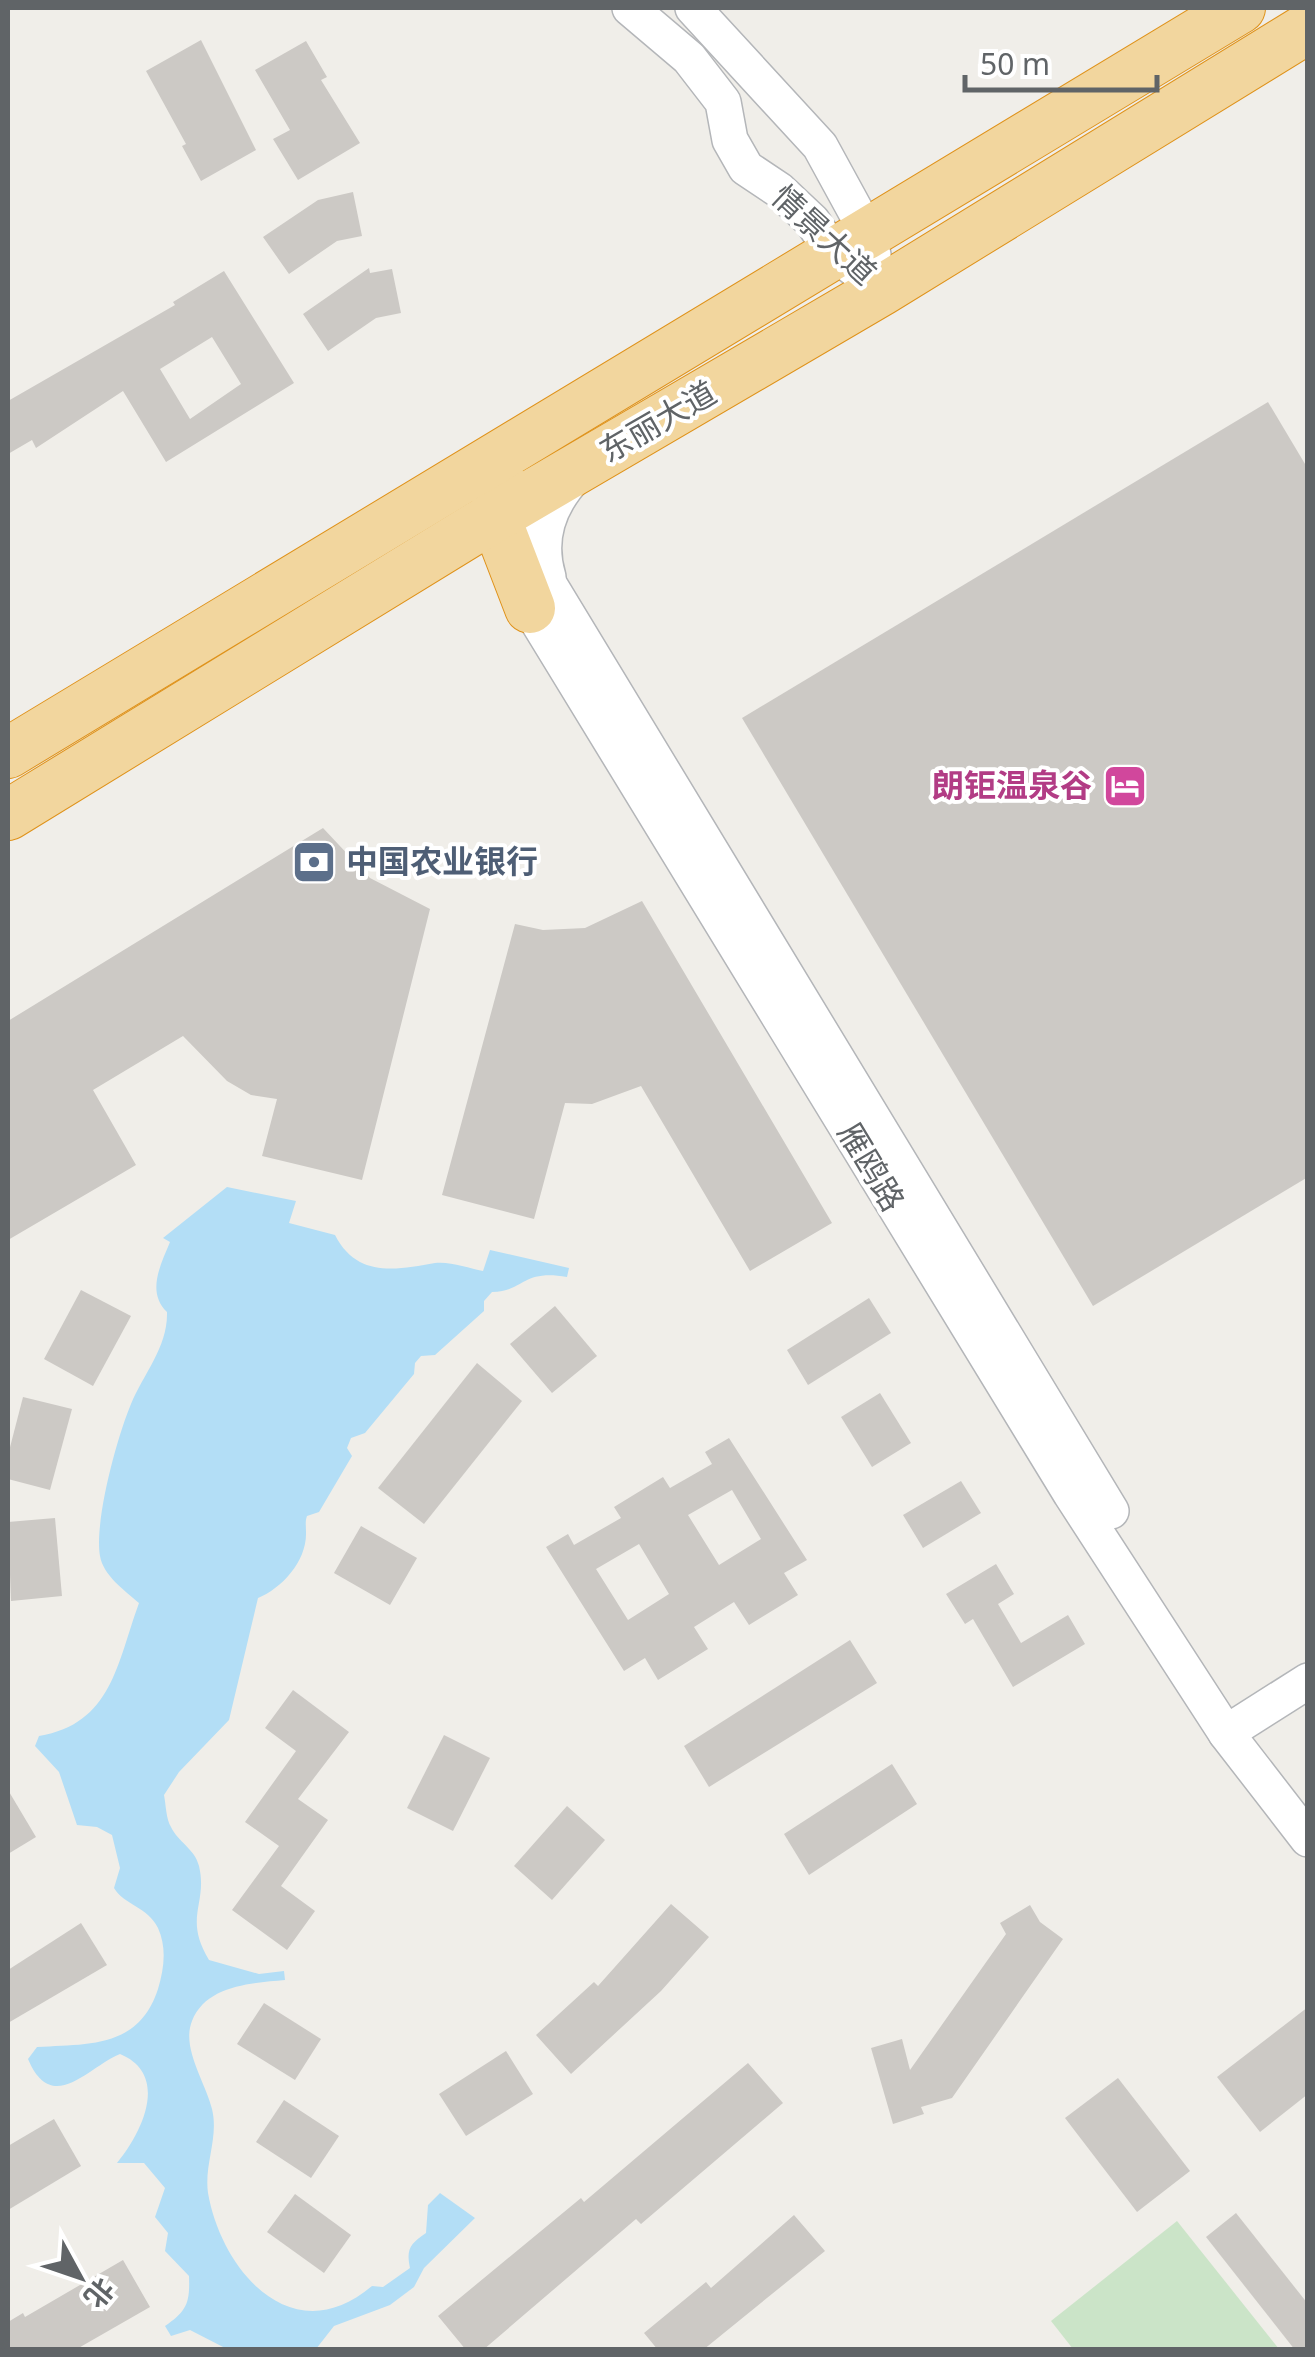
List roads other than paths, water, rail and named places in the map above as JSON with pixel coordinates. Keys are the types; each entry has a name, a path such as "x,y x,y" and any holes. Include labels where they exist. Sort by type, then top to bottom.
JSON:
{"highway":[{"name":"东丽大道","path":"8,815 484,500 561,417 1240,8"},
{"name":"东丽大道","path":"8,753 484,500 590,462 882,290 1308,28"},
{"path":"484,500 542,600"}],"street":[{"name":"情景大道","path":"630,8 688,58 723,102 730,140 746,168 812,221 850,242"},
{"name":"情景大道","path":"693,8 763,86 801,120 850,242 882,290"},
{"path":"542,600 547,523 562,491 590,462"},
{"name":"雁鸥路","path":"542,600 1071,1494 1308,1839"},
{"path":"1234,1726 1308,1681"},
{"name":"雁鸥路","path":"1234,1726 1308,1808"}],"water":[{"path":"227,1187 296,1201 289,1223 335,1235 344,1249 366,1265 392,1269 441,1263 483,1271 490,1250 569,1268 567,1277 540,1276 511,1289 492,1292 484,1301 484,1311 435,1355 421,1356 415,1363 414,1374 365,1433 351,1438 347,1448 352,1456 319,1512 307,1516 305,1543 298,1563 276,1588 258,1598 229,1720 179,1772 164,1795 169,1824 199,1866 198,1933 209,1960 259,1974 284,1971 285,1980 219,1993 199,2009 189,2031 192,2054 214,2120 208,2193 228,2250 245,2275 266,2294 289,2307 315,2311 343,2304 372,2286 383,2287 410,2268 411,2248 426,2233 428,2205 440,2193 475,2218 424,2268 414,2287 390,2305 334,2326 316,2349 227,2349 190,2330 171,2336 165,2326 186,2306 189,2276 165,2251 168,2233 155,2217 165,2188 144,2163 117,2163 135,2137 147,2106 144,2076 120,2054 59,2086 38,2076 28,2059 37,2047 93,2043 125,2032 149,2008 160,1981 164,1958 161,1936 154,1921 114,1888 120,1868 112,1835 97,1827 77,1825 59,1772 35,1746 39,1736 82,1719 108,1688 117,1668 139,1603 121,1588 102,1563 100,1523 119,1437 164,1337 167,1312 156,1287 170,1242 163,1238"}],"place":[{"name":"朗钜温泉谷","path":"1125,786"},
{"name":"中国农业银行","path":"314,862"}]}
